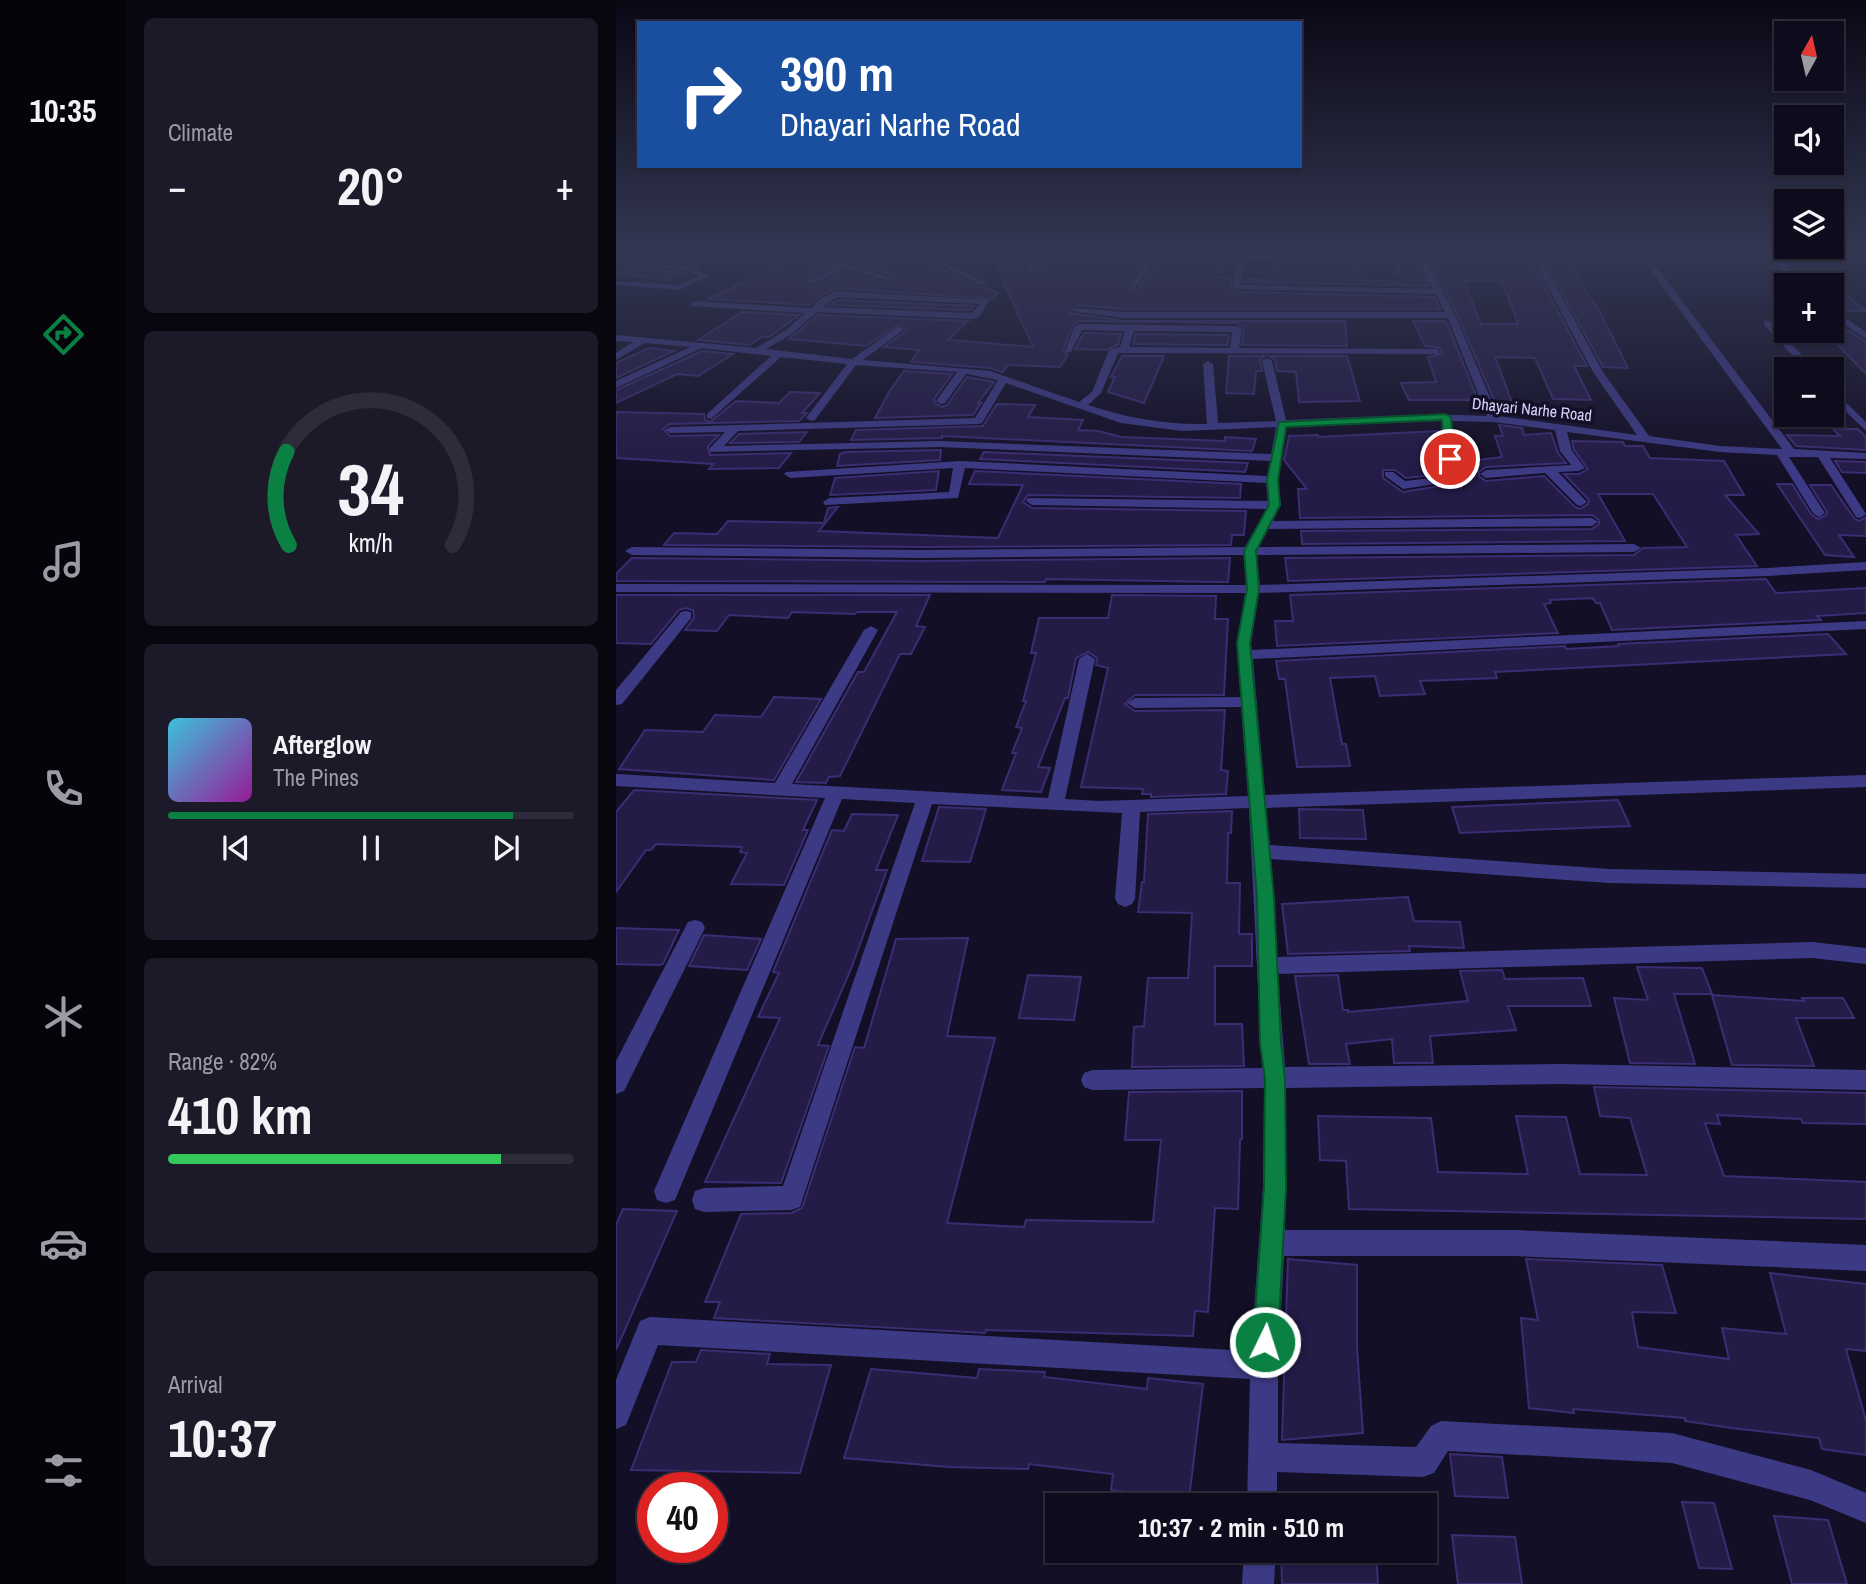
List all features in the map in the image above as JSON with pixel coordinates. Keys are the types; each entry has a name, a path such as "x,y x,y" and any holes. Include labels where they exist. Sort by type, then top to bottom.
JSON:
{"street":[{"path":"760,349 795,327"},
{"path":"1068,349 1079,327 1237,329 1234,351"},
{"path":"1456,327 1494,419"},
{"path":"1574,327 1598,372 1646,440"},
{"path":"1695,327 1786,453 1819,513"},
{"path":"1771,327 1799,357"},
{"path":"1124,350 1130,328"},
{"path":"811,418 853,362 899,330"},
{"name":"Dhayari Narhe Road","path":"616,338 760,349 853,362 964,370 1004,379 1121,420 1157,426 1213,428 1446,417 1494,419 1646,440 1823,456 1866,456"},
{"path":"616,357 643,340"},
{"path":"616,385 704,344"},
{"path":"1080,406 1096,393 1114,350 1436,352"},
{"path":"711,416 781,352"},
{"path":"1262,1493 1264,1366 1273,1243 1275,1079 1261,851 1244,643 1253,589 1250,551 1275,505 1272,480 1282,424 1267,361"},
{"path":"1208,364 1213,428"},
{"path":"941,401 964,370"},
{"path":"670,429 978,421 1004,379"},
{"path":"1844,405 1866,428"},
{"path":"1389,474 1403,485 1465,477 1450,459 1446,417"},
{"path":"1486,474 1579,468 1566,451 1560,427"},
{"path":"735,428 714,450 940,444 1276,458"},
{"path":"1823,456 1860,514"},
{"path":"790,474 960,464 1272,480"},
{"path":"828,502 954,495 960,464"},
{"path":"1548,470 1581,502"},
{"path":"1032,501 1275,505"},
{"path":"1264,525 1592,523"},
{"path":"632,551 922,554 1634,548"},
{"path":"616,588 1253,589 1767,572 1866,566"},
{"path":"616,699 686,615"},
{"path":"1245,655 1866,625"},
{"path":"779,790 871,630"},
{"path":"1055,805 1087,659"},
{"path":"1135,703 1248,702"},
{"path":"617,782 1055,805 1131,806 1866,781"},
{"path":"666,1191 835,794"},
{"path":"704,1200 791,1198 925,798"},
{"path":"1125,898 1131,806"},
{"path":"1261,851 1610,876 1866,881"},
{"path":"616,1084 695,928"},
{"path":"1268,966 1812,950 1866,956"},
{"path":"1092,1080 1561,1074 1866,1080"},
{"path":"1273,1243 1515,1243 1866,1258"},
{"path":"616,1415 650,1331 1264,1366"},
{"path":"1264,1457 1423,1462 1441,1436 1672,1448 1811,1485 1866,1508"},
{"path":"1258,1584 1259,1563"}],"building":[{"path":"719,327 783,327 769,337 762,337 749,345 698,340"},
{"path":"804,327 895,327 866,346 789,339"},
{"path":"905,327 962,327 948,340 1033,347 1024,327 1072,327 1063,351 1068,355 1060,367 1008,365 1002,372 990,368 911,362 919,350 884,347 906,331"},
{"path":"1345,327 1347,346 1242,345 1244,328"},
{"path":"1416,327 1448,327 1478,400 1409,400 1401,383 1436,382 1428,357 1442,354 1440,348 1425,346"},
{"path":"1463,327 1566,327 1587,366 1574,366 1591,400 1553,399 1535,358 1495,357 1517,416 1500,414"},
{"path":"1581,327 1607,327 1628,368 1603,367"},
{"path":"1844,331 1849,331 1866,342 1866,374 1836,343 1844,343"},
{"path":"1084,333 1121,334 1118,345 1106,350 1075,349"},
{"path":"1136,334 1229,335 1228,345 1133,344"},
{"path":"649,348 674,351 616,378 616,363"},
{"path":"702,351 733,354 698,376 677,374 616,403 616,390"},
{"path":"1122,356 1164,356 1144,403 1108,392 1115,377 1111,377"},
{"path":"1229,356 1265,356 1260,360 1262,371 1256,371 1254,394 1226,393"},
{"path":"1269,356 1347,356 1360,401 1299,402 1296,372 1277,371 1275,360"},
{"path":"904,371 952,374 934,399 935,403 942,407 947,405 967,377 994,382 978,403 981,403 973,415 875,418"},
{"path":"790,392 820,393 802,413 807,413 799,421 670,424 663,429 670,436 719,435 708,446 710,455 791,453 779,468 709,469 713,464 616,458 616,412 704,414 705,420 710,422 736,401 779,403"},
{"path":"997,404 1035,405 1028,417 1083,420 1078,430 1099,431 1121,437 1225,441 1225,437 1256,439 1252,451 942,436 851,440 856,430 983,426"},
{"path":"1499,425 1522,428 1524,435 1551,433 1558,453 1566,463 1486,467 1479,472 1479,476 1486,481 1544,476 1580,509 1588,504 1589,500 1564,474 1579,474 1588,469 1574,450 1572,441 1623,442 1625,446 1643,446 1650,458 1724,461 1744,495 1725,495 1759,534 1736,535 1757,566 1288,581 1285,558 1634,555 1643,548 1687,547 1653,494 1598,494 1625,541 1302,544 1301,531 1592,529 1599,524 1599,520 1592,515 1300,518 1298,489 1307,489 1284,460 1289,436 1438,431 1441,459 1452,473 1406,478 1395,470 1383,470 1383,478 1403,492 1471,481 1473,475 1462,462 1502,457 1495,436 1503,436"},
{"path":"1833,429 1858,429 1866,437 1866,450 1796,446 1787,435 1840,436"},
{"path":"807,432 799,442 730,443 739,434"},
{"path":"941,450 940,460 837,466 840,454 845,452"},
{"path":"984,452 1248,463 1245,472 980,459"},
{"path":"1835,461 1866,462 1866,473 1842,472"},
{"path":"939,471 936,490 830,495 835,478"},
{"path":"975,471 1241,484 1240,498 1028,495 1023,502 1032,508 1246,511 1244,535 1232,535 1231,545 664,545 674,533 717,534 728,521 824,523 828,508 838,507 819,531 998,538 1023,485 969,484"},
{"path":"1777,484 1792,484 1811,514 1818,519 1827,512 1810,485 1831,485 1854,518 1859,521 1866,517 1866,536 1839,535 1854,557 1825,555"},
{"path":"632,558 922,561 1230,558 1228,582 1046,579 1045,582 616,581 616,574"},
{"path":"1766,579 1776,593 1866,588 1866,613 1817,616 1821,620 1612,630 1600,603 1596,603 1593,598 1550,600 1551,603 1544,604 1558,633 1277,646 1275,621 1293,621 1290,595"},
{"path":"616,595 930,595 916,626 925,627 911,654 900,654 840,776 829,777 826,783 796,782 858,672 864,672 897,612 792,612 788,618 729,615 717,631 685,630 694,618 693,610 685,608 679,610 651,644 616,643"},
{"path":"1112,595 1216,596 1215,619 1228,619 1224,695 1135,695 1125,704 1135,711 1225,710 1221,770 1228,771 1226,794 1151,797 1151,794 1142,794 1143,789 1081,787 1108,668 1096,665 1097,658 1088,652 1076,658 1068,698 1065,698 1038,767 1050,768 1041,792 1002,790 1022,728 1016,727 1026,701 1023,701 1036,653 1031,653 1039,618 1108,618"},
{"path":"1828,634 1846,654 1495,672 1497,678 1420,681 1425,694 1380,696 1375,676 1330,678 1342,744 1346,744 1350,766 1297,767 1285,679 1279,679 1276,661 1565,646 1566,649"},
{"path":"774,697 821,699 774,780 619,769 645,730 703,732 715,715 761,717"},
{"path":"634,790 817,800 803,830 808,830 784,885 731,884 747,853 740,852 742,847 656,844 651,850 646,850 616,892 616,812"},
{"path":"1618,800 1630,826 1460,833 1452,807"},
{"path":"939,807 986,809 970,862 922,861"},
{"path":"1299,809 1363,810 1366,839 1300,838"},
{"path":"1232,811 1231,833 1228,833 1227,883 1240,883 1239,934 1252,934 1252,966 1215,966 1215,1024 1242,1024 1244,1066 1132,1067 1134,1027 1144,1026 1148,978 1188,978 1192,913 1138,912 1144,882 1148,814"},
{"path":"852,814 898,815 876,870 887,870 851,969 818,1045 829,1046 781,1183 705,1182 780,1018 758,1017 779,973 773,972 832,830 844,831"},
{"path":"1408,897 1414,921 1460,922 1464,948 1409,946 1410,951 1288,954 1282,904"},
{"path":"616,928 679,930 663,964 616,964"},
{"path":"704,935 761,939 747,970 689,966"},
{"path":"968,938 947,1036 995,1038 947,1223 1024,1227 1026,1220 1153,1222 1161,1140 1125,1140 1129,1092 1242,1091 1238,1209 1215,1208 1208,1312 1195,1311 1193,1336 986,1330 985,1333 714,1318 720,1302 705,1302 741,1214 791,1213 802,1208 855,1047 864,1048 896,939"},
{"path":"1637,967 1702,968 1712,994 1674,994 1695,1064 1630,1063 1614,998 1648,1000"},
{"path":"1502,970 1505,979 1583,978 1591,1006 1508,1006 1516,1030 1430,1036 1433,1063 1394,1063 1392,1039 1346,1044 1350,1064 1309,1064 1295,976 1338,975 1343,1010 1348,1012 1468,1001 1460,971"},
{"path":"1028,975 1081,977 1074,1020 1019,1018"},
{"path":"1712,995 1804,1001 1802,998 1843,998 1854,1018 1796,1018 1814,1066 1732,1065"},
{"path":"1594,1087 1866,1093 1866,1124 1803,1123 1801,1119 1717,1115 1720,1124 1705,1123 1724,1176 1866,1182 1866,1219 1349,1209 1346,1161 1320,1160 1318,1116 1431,1118 1438,1172 1528,1174 1516,1116 1566,1117 1580,1174 1647,1175 1630,1118 1600,1116"},
{"path":"623,1209 677,1211 616,1350 616,1225"},
{"path":"1288,1259 1357,1265 1357,1347 1363,1433 1282,1440"},
{"path":"1526,1259 1662,1265 1676,1313 1632,1312 1638,1347 1729,1359 1722,1328 1786,1334 1770,1273 1866,1284 1866,1351 1846,1349 1866,1421 1866,1455 1822,1449 1819,1438 1731,1428 1685,1421 1685,1418 1573,1409 1574,1413 1529,1408 1521,1318 1538,1320"},
{"path":"701,1350 770,1354 767,1364 831,1365 800,1473 631,1470 672,1362 696,1362"},
{"path":"871,1369 977,1378 979,1369 1045,1372 1044,1377 1147,1389 1148,1378 1203,1384 1190,1493 1111,1490 1113,1474 1029,1464 1028,1469 949,1467 844,1458"},
{"path":"1450,1454 1502,1457 1508,1498 1455,1496"},
{"path":"1682,1502 1714,1503 1732,1569 1699,1568"},
{"path":"1774,1516 1828,1520 1847,1584 1792,1584"},
{"path":"1452,1535 1515,1537 1522,1584 1458,1584"},
{"path":"1281,1563 1377,1563 1378,1584 1282,1584"}],"route":[{"path":"1265,1342 1273,1243 1275,1079 1270,1043 1265,898 1244,643 1253,589 1250,551 1275,505 1272,480 1282,424 1446,417 1450,459"}]}
